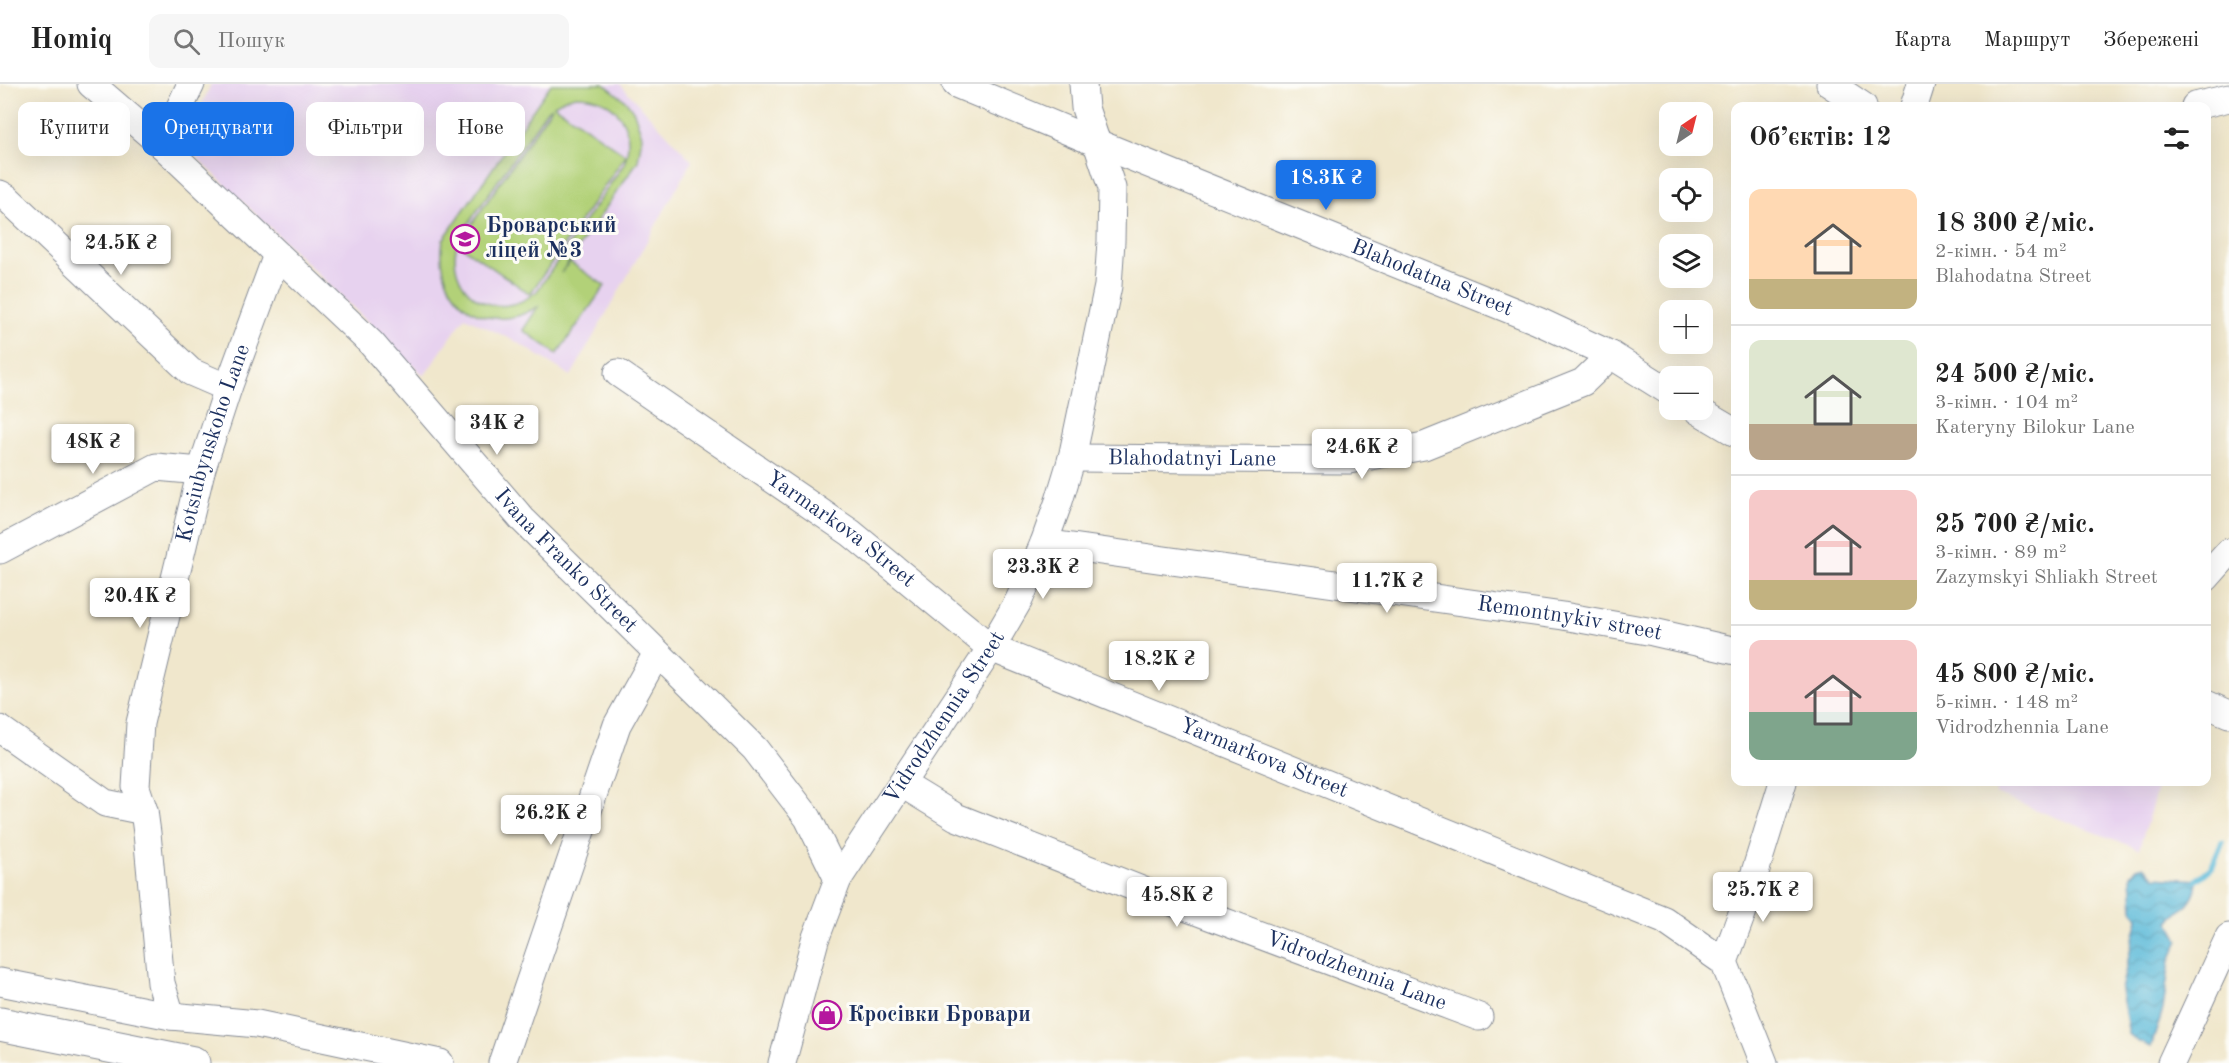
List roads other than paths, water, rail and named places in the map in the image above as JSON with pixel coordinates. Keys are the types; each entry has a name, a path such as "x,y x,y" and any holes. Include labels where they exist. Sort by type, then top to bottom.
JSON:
{"main road":[{"path":"0,1024 193,1063"}],"street":[{"name":"Ivana Franko Street","path":"91,84 142,128"},
{"path":"182,102 191,84"},
{"name":"Blahodatna Street","path":"956,84 1096,143 1538,321 1611,356 1659,385"},
{"name":"Vidrodzhennia Street","path":"782,1063 815,940 838,879 991,648 1019,600 1044,543 1072,458 1108,286 1111,241 1112,188 1085,108 1083,84"},
{"path":"1830,84 1857,102"},
{"path":"1915,102 1921,84"},
{"path":"2196,102 2199,84"},
{"path":"2211,102 2229,98"},
{"name":"Ivana Franko Street","path":"174,156 371,343 522,519 755,749 808,818 838,879"},
{"path":"0,194 191,372 228,388"},
{"name":"Kotsiubynskoho Lane","path":"171,1016 161,983 144,811 136,787 140,723 201,471 228,388 277,255"},
{"name":"Blahodatnyi Lane","path":"1072,458 1349,460 1424,446 1583,382 1611,356"},
{"name":"Yarmarkova Street","path":"618,373 851,533 991,648 1664,920 1724,962"},
{"path":"1713,420 1731,431"},
{"path":"0,550 156,467 201,471"},
{"name":"Remontnykiv street","path":"1044,543 1563,616 1653,632 1731,650"},
{"path":"2211,572 2229,552"},
{"path":"502,1063 617,725 657,653"},
{"path":"2211,706 2229,714"},
{"path":"0,729 105,802 144,811"},
{"name":"Vidrodzhennia Lane","path":"902,784 956,817 1177,904 1479,1017"},
{"path":"1764,1063 1724,962 1743,911 1782,786"},
{"path":"2171,1063 2229,937"},
{"path":"0,982 171,1016 257,1024 440,1063"}],"water":[{"path":"2144,866 2155,877 2197,880 2192,898 2169,921 2179,940 2170,960 2163,1009 2151,1047 2139,1042 2129,1034 2121,990 2138,918 2133,909 2131,875 2137,868"}],"waterway":[{"path":"2197,880 2212,867 2222,843"}],"place":[{"name":"Броварський ліцей №3","path":"465,239"},
{"name":"Кросівки Бровари","path":"827,1015"}]}
